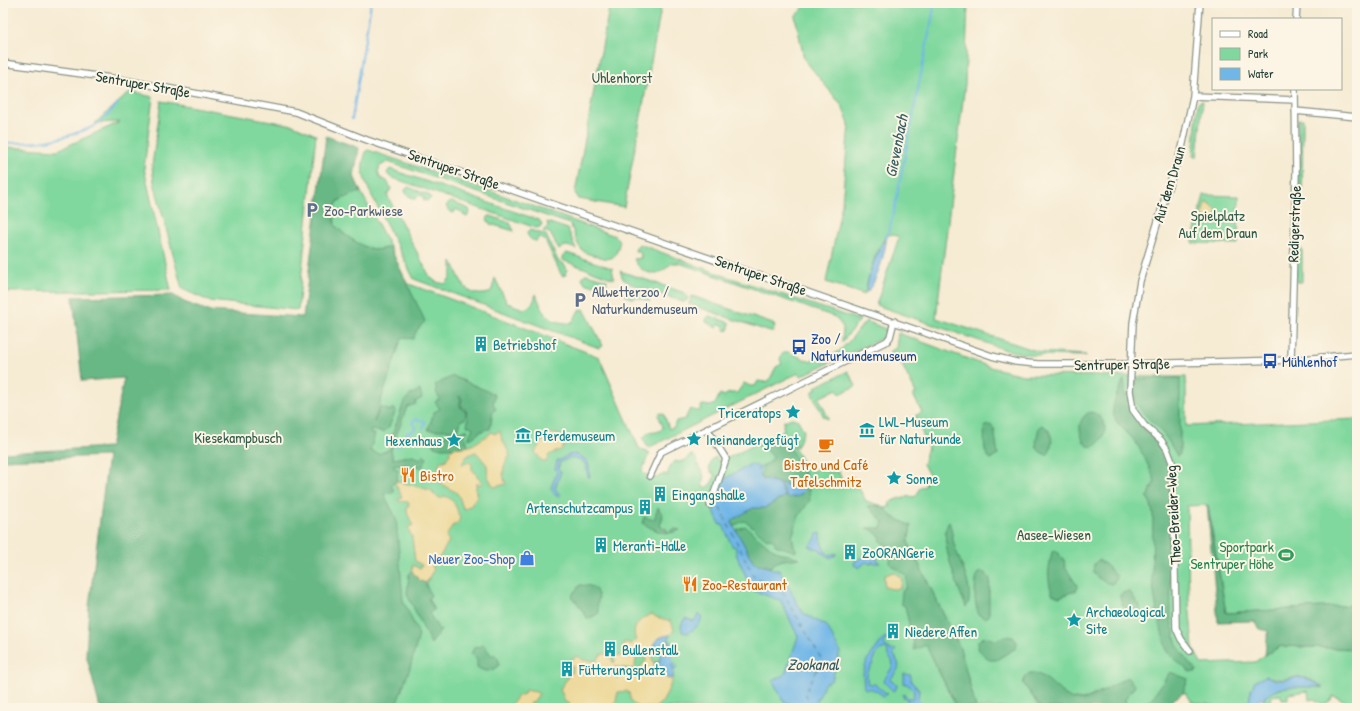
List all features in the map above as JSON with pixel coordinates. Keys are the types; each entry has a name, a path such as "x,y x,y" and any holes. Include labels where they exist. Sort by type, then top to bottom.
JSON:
{"street":[{"name":"Auf dem Draun","path":"1131,364 1133,323 1140,281 1168,188 1182,148 1193,96 1200,3"},
{"path":"1296,3 1296,18"},
{"name":"Sentruper Straße","path":"3,63 118,79 296,112 368,140 992,356 1016,362 1038,364 1131,364 1291,360 1357,354"},
{"name":"Redigerstraße","path":"1291,360 1296,172 1295,90"},
{"path":"1193,96 1294,100"},
{"path":"1295,110 1357,117"},
{"path":"650,476 661,452 886,341 890,337 894,321"},
{"name":"Theo-Breider-Weg","path":"1131,364 1130,391 1133,410 1144,425 1161,440 1172,462 1176,628 1181,639 1190,651"},
{"path":"707,429 726,459 710,505"}],"green space":[{"name":"Uhlenhorst","path":"610,3 662,3 624,207 579,199 575,193"},
{"path":"808,3 968,3 965,84 936,318 1040,352 1086,356 1032,355 1006,350 876,305 899,237 892,234 886,236 878,250 870,272 865,295 826,282 842,204 849,124 842,106 804,59 795,16"},
{"path":"130,92 153,97 144,168 171,290 3,292 3,147 58,150 120,122 95,123"},
{"path":"161,101 293,125 316,135 298,310 209,301 182,289 154,182 152,166"},
{"path":"1203,101 1197,157 1194,157 1198,103"},
{"path":"1298,119 1303,119 1302,194 1297,194"},
{"name":"Kiesekampbusch","path":"326,136 359,148 354,176 361,192 338,201 334,210 335,225 352,239 374,250 390,247 425,321 417,330 413,339 402,337 374,422 381,407 391,411 392,408 396,410 389,427 384,432 371,430 370,434 375,434 370,451 379,454 390,449 392,436 404,402 410,395 420,390 422,398 415,402 416,404 407,407 391,450 393,459 413,455 420,459 424,455 427,458 422,467 394,464 394,468 398,469 397,481 391,485 394,491 384,494 396,518 403,600 419,635 410,668 395,708 100,708 86,654 89,606 108,456 3,460 3,453 110,447 124,378 82,381 73,297 173,295 184,302 208,311 303,317"},
{"path":"368,150 516,200 615,236 620,241 617,251 613,257 603,258 591,255 580,247 570,224 388,162 380,166 378,172 380,178 387,181 391,189 387,195 430,277 436,282 445,284 448,281 452,274 452,261 464,286 474,293 489,293 492,289 495,278 507,303 524,309 529,307 536,294 544,313 554,320 572,323 579,310 584,309 603,346 599,348 414,279 364,179 363,162 366,151"},
{"path":"390,169 536,219 542,224 540,227 536,228 390,177 387,173"},
{"path":"408,187 429,195 431,198 428,201 424,200 423,196 418,195 416,199 411,197 406,194 405,190"},
{"path":"361,192 390,247 374,250 352,239 334,225 334,210 338,201"},
{"name":"Spielplatz Auf dem Draun","path":"1204,195 1239,196 1238,244 1192,243"},
{"path":"452,202 469,209 470,212 467,217 456,209 454,213 449,211 446,206"},
{"path":"489,216 510,223 514,231 490,224 487,219"},
{"path":"547,222 568,229 576,249 567,246 559,250 550,233 543,231 548,226"},
{"path":"530,230 546,235 558,261 565,265 567,270 565,273 566,275 562,276 545,240 538,237 537,241 530,239 527,233"},
{"path":"639,244 728,277 860,320 842,342 843,327 835,317 679,263 672,263 658,273 649,273 642,269 634,259 641,258 640,251 635,251"},
{"path":"1296,249 1302,249 1302,282 1296,282"},
{"path":"567,253 612,268 614,279 562,260 562,257"},
{"path":"620,271 685,293 688,299 683,302 631,284 623,279"},
{"path":"379,274 462,303 599,357 639,448 650,454 642,472 644,474 656,478 664,474 667,475 672,463 676,461 684,461 689,456 693,455 703,474 704,478 702,486 707,488 715,476 709,469 712,459 716,457 720,462 784,430 784,421 792,418 798,420 804,431 797,447 793,446 806,468 814,471 817,468 828,472 839,472 842,481 853,477 866,501 883,506 868,506 907,547 936,666 957,708 391,708 362,454"},
{"path":"585,274 607,280 605,289 596,282 594,286 585,283 582,278"},
{"path":"628,288 647,294 650,302 636,297 634,299 626,296 624,291"},
{"path":"692,296 773,324 775,326 773,332 689,304"},
{"path":"710,316 730,323 728,331 725,330 723,325 719,324 717,328 706,322 707,318"},
{"path":"866,321 888,330 885,337 801,376 799,373 788,378 648,448 643,438 649,432 657,432 663,428 658,415 660,413 664,414 669,429 674,427 676,421 685,419 690,409 697,411 700,410 702,405 711,406 715,404 720,394 724,396 729,393 737,393 744,383 750,386 755,386 758,381 769,381 776,367 782,364 780,358 784,352 788,352 811,362 815,356 825,358 830,357 841,349"},
{"name":"Aasee-Wiesen","path":"898,333 990,367 1023,375 1186,377 1186,426 1357,419 1355,467 1357,467 1357,605 1226,613 1208,505 1187,506 1189,602 1193,647 1201,664 1255,662 1281,646 1357,649 1357,705 1333,696 1331,700 1324,705 1314,699 1309,700 1308,691 1288,694 1288,699 1282,699 1281,695 1271,696 1272,700 1264,702 1265,697 1284,687 1300,686 1322,688 1322,686 1305,678 1298,677 1281,679 1271,677 1251,690 1248,708 1219,708 1212,705 1192,702 1186,693 1183,693 1188,679 1155,694 1144,708 1128,708 1125,706 1125,699 1135,686 1104,690 1083,700 1069,698 1035,673 1031,673 1024,679 1027,689 1039,708 976,708 960,648 908,542 911,526 891,516 885,508 891,506 889,503 900,498 909,496 914,497 917,495 919,489 926,485 925,482 931,479 923,464 928,447 915,416 922,412 913,395 916,393 897,355 892,358 889,352 896,348"},
{"path":"848,371 856,386 840,394 837,389 819,398 828,419 824,417 812,394 813,391 816,390 815,387"},
{"path":"453,376 494,394 495,397 493,403 496,409 493,411 490,429 481,431 469,439 473,428 467,426 468,420 466,410 462,407 462,398 459,396 461,401 459,404 461,406 460,407 466,412 465,419 461,420 459,429 428,430 434,412 440,409 435,402 440,399 436,392 437,390 435,385"},
{"path":"1180,378 1180,454 1177,456 1166,437 1138,405 1135,399 1134,379"},
{"path":"1124,379 1127,405 1142,428 1160,441 1169,463 1171,620 1177,645 1190,664 1197,670 1196,672 1190,672 1167,652 1157,612 1152,579 1153,514 1151,504 1147,497 1155,481 1140,449 1133,439 1118,424 1114,417 1114,404"},
{"path":"1091,412 1102,419 1105,431 1101,440 1096,445 1087,446 1080,432 1080,427 1083,418 1086,414"},
{"path":"990,425 994,428 998,455 991,459 986,454 984,442 985,426"},
{"path":"1042,425 1049,431 1052,439 1051,448 1047,455 1039,450 1036,444 1039,427"},
{"path":"468,430 465,435 468,446 443,448 434,446 434,442 438,435 450,435"},
{"path":"781,432 804,473 801,480 796,484 792,483 787,485 765,479 763,480 757,470 771,461 773,457 765,449 754,445"},
{"path":"809,489 810,500 799,516 792,537 796,552 775,545 775,542 770,538 767,539 747,522 743,521 734,526 731,520 753,508 765,508 785,496 787,498 799,496 805,490"},
{"path":"1207,505 1226,613 1357,605 1357,649 1281,646 1265,655 1268,631 1260,629 1254,621 1218,622"},
{"path":"868,506 883,506 891,516 911,526 908,542 960,648 976,708 957,708 926,645 914,650 913,637 916,636 914,628 910,628 905,606 901,604 902,591 906,588 907,576 890,564 891,548 880,541 881,537 871,529 867,528 881,528 883,522"},
{"path":"658,507 663,516 660,526 667,529 666,531 670,532 671,530 675,529 680,530 670,533 665,533 642,523 644,517 654,520"},
{"path":"949,522 954,544 968,585 969,601 966,607 954,576 947,551 946,530"},
{"path":"745,526 778,552 800,558 780,561 771,567 754,563 736,530"},
{"path":"1056,551 1064,560 1065,567 1078,587 1077,590 1059,597 1052,594 1049,582 1049,568 1052,552"},
{"path":"1098,560 1105,564 1118,577 1112,584 1106,583 1093,573 1094,564"},
{"path":"412,571 419,580 426,583 431,596 428,598 434,610 429,613 439,630 441,630 431,644 407,594 409,574"},
{"path":"981,572 985,573 990,579 989,616 985,618 979,615 975,600 977,574"},
{"path":"580,585 595,588 599,598 599,613 588,619 576,601 572,599 573,594"},
{"path":"1125,592 1130,592 1138,604 1142,615 1140,618 1129,612 1122,603 1120,595"},
{"path":"988,637 996,640 1004,637 1013,637 1017,642 1016,648 996,660 989,660 977,648 978,642 982,638"},
{"path":"483,644 492,656 494,654 498,660 499,665 489,671 477,667 477,660 471,654 475,646 479,647"},
{"path":"1170,672 1188,679 1183,693 1161,708 1143,708 1155,694"},
{"path":"1030,673 1038,674 1068,697 1083,700 1092,697 1127,677 1135,686 1125,699 1125,706 1128,708 1039,708 1039,705 1023,683 1027,675"}],"sand":[{"path":"1206,202 1216,210 1217,215 1212,219 1202,217"},
{"path":"500,431 510,456 504,469 506,484 494,487 488,477 487,465 476,452 469,455 464,459 462,465 469,462 472,464 472,469 483,484 476,484 476,492 478,492 477,496 470,507 468,506 466,509 463,508 457,493 441,483 439,480 438,473 440,461 445,461 450,454 449,451 453,448 471,445 492,432 494,434"},
{"path":"550,433 563,436 563,439 566,440 562,449 549,455 546,462 542,461 535,452 544,438"},
{"path":"397,481 433,491 433,494 440,498 444,496 448,497 455,505 460,519 457,524 452,526 446,537 449,541 439,558 436,559 432,567 434,569 426,583 419,580 412,571 413,565 420,569 422,565 415,561 412,537 408,528 413,525 407,512 409,504 408,502 399,501 398,499 402,497 395,483"},
{"path":"893,572 902,578 901,587 897,589 885,587 884,576"},
{"path":"652,614 656,617 671,621 674,630 670,635 658,638 654,643 652,649 655,649 651,655 653,662 659,661 658,663 654,664 659,673 669,679 673,678 663,701 655,708 641,707 634,705 627,691 618,692 614,708 572,708 569,703 566,703 560,689 569,673 572,673 573,666 570,665 572,659 578,656 583,660 597,661 601,654 609,654 613,662 615,662 613,655 623,656 624,642 632,644 636,640 634,631 636,627","holes":["640,647 646,654 645,659 647,659 636,673 616,678 613,671 614,668 633,669 635,667 637,649"]},
{"path":"525,690 539,694 533,702 531,702 530,708 509,708 518,696 524,694"}],"water":[{"path":"887,236 885,250 880,266 875,280 868,292 866,291 871,270 876,256"},
{"path":"575,454 584,458 588,462 590,477 589,478 585,464 582,461 569,458 560,462 558,469 561,472 555,488 558,493 561,494 559,497 555,495 551,488 557,472 555,469 557,461 568,455"},
{"name":"Zookanal","path":"751,464 761,468 757,470 763,480 765,479 778,483 785,496 765,508 753,508 731,521 754,563 780,571 803,613 827,626 840,652 832,680 824,684 819,697 816,699 821,708 803,708 783,701 773,681 785,674 798,637 781,601 752,590 736,554 736,547 732,546 723,525 720,525 713,510 724,479"},
{"path":"804,473 807,478 805,483 802,485 805,490 799,496 787,498 780,483 787,485 792,483 796,484 801,480"},
{"path":"821,533 823,548 825,551 829,555 836,553 836,555 830,558 821,552 820,549 809,546 815,540 817,534"},
{"path":"873,549 878,553 877,560 880,563 875,563 872,561 872,564 870,564 866,562 859,568 854,565 855,561 864,557 865,553"},
{"path":"699,614 701,615 701,621 698,626 688,633 682,632 681,625 685,618 694,621"},
{"path":"670,635 668,647 670,640 672,643 673,663 675,663 677,668 675,670 671,664 674,670 673,678 669,679 656,668 654,663 658,663 660,660 660,653 655,649 652,649 659,639"},
{"path":"885,637 887,638 884,644 891,651 896,650 893,653 898,662 898,670 890,680 897,685 896,689 893,691 884,680 893,666 892,660 888,656 887,649 885,648 877,654 867,677 868,684 875,684 887,694 883,696 875,690 864,688 863,674 867,660"},
{"path":"904,674 911,675 911,681 919,690 918,701 924,705 924,708 907,702 907,699 903,697 903,694 908,698 913,698 914,690 907,684 904,684"},
{"path":"1266,676 1276,680 1285,680 1297,677 1305,678 1323,687 1286,687 1278,689 1265,697 1264,700 1259,699 1255,708 1248,708 1251,690 1255,681"}],"waterway":[{"path":"352,119 371,3"},
{"name":"Gievenbach","path":"886,239 893,216 935,3"},
{"path":"3,143 32,142 69,136 94,126 102,121 118,103"},
{"path":"394,445 398,446 406,438 407,433 414,430 415,428 412,422 415,419 424,421 425,423 423,429"},
{"name":"Gievenbach","path":"757,474 761,468"}],"ferry route":[{"path":"716,500 753,575 784,594 822,660 805,693 813,708"}],"place":[{"name":"Zoo-Parkwiese","path":"312,210"},
{"name":"Allwetterzoo / Naturkundemuseum","path":"580,300"},
{"name":"Betriebshof","path":"481,344"},
{"name":"Zoo / Naturkundemuseum","path":"799,347"},
{"name":"Mühlenhof","path":"1270,361"},
{"name":"Triceratops","path":"793,412"},
{"name":"LWL-Museum für Naturkunde","path":"867,430"},
{"name":"Pferdemuseum","path":"523,435"},
{"name":"Ineinandergefügt","path":"694,439"},
{"name":"Hexenhaus","path":"454,440"},
{"name":"Bistro und Café Tafelschmitz","path":"826,445"},
{"name":"Bistro","path":"408,475"},
{"name":"Sonne","path":"894,478"},
{"name":"Eingangshalle","path":"660,494"},
{"name":"Artenschutzcampus","path":"645,507"},
{"name":"Meranti-Halle","path":"601,545"},
{"name":"ZoORANGerie","path":"850,552"},
{"name":"Sportpark Sentruper Höhe","path":"1286,555"},
{"name":"Neuer Zoo-Shop","path":"527,558"},
{"name":"Zoo-Restaurant","path":"690,584"},
{"name":"Archaeological Site","path":"1074,620"},
{"name":"Niedere Affen","path":"893,631"},
{"name":"Bullenstall","path":"610,649"},
{"name":"Fütterungsplatz","path":"567,669"}]}
